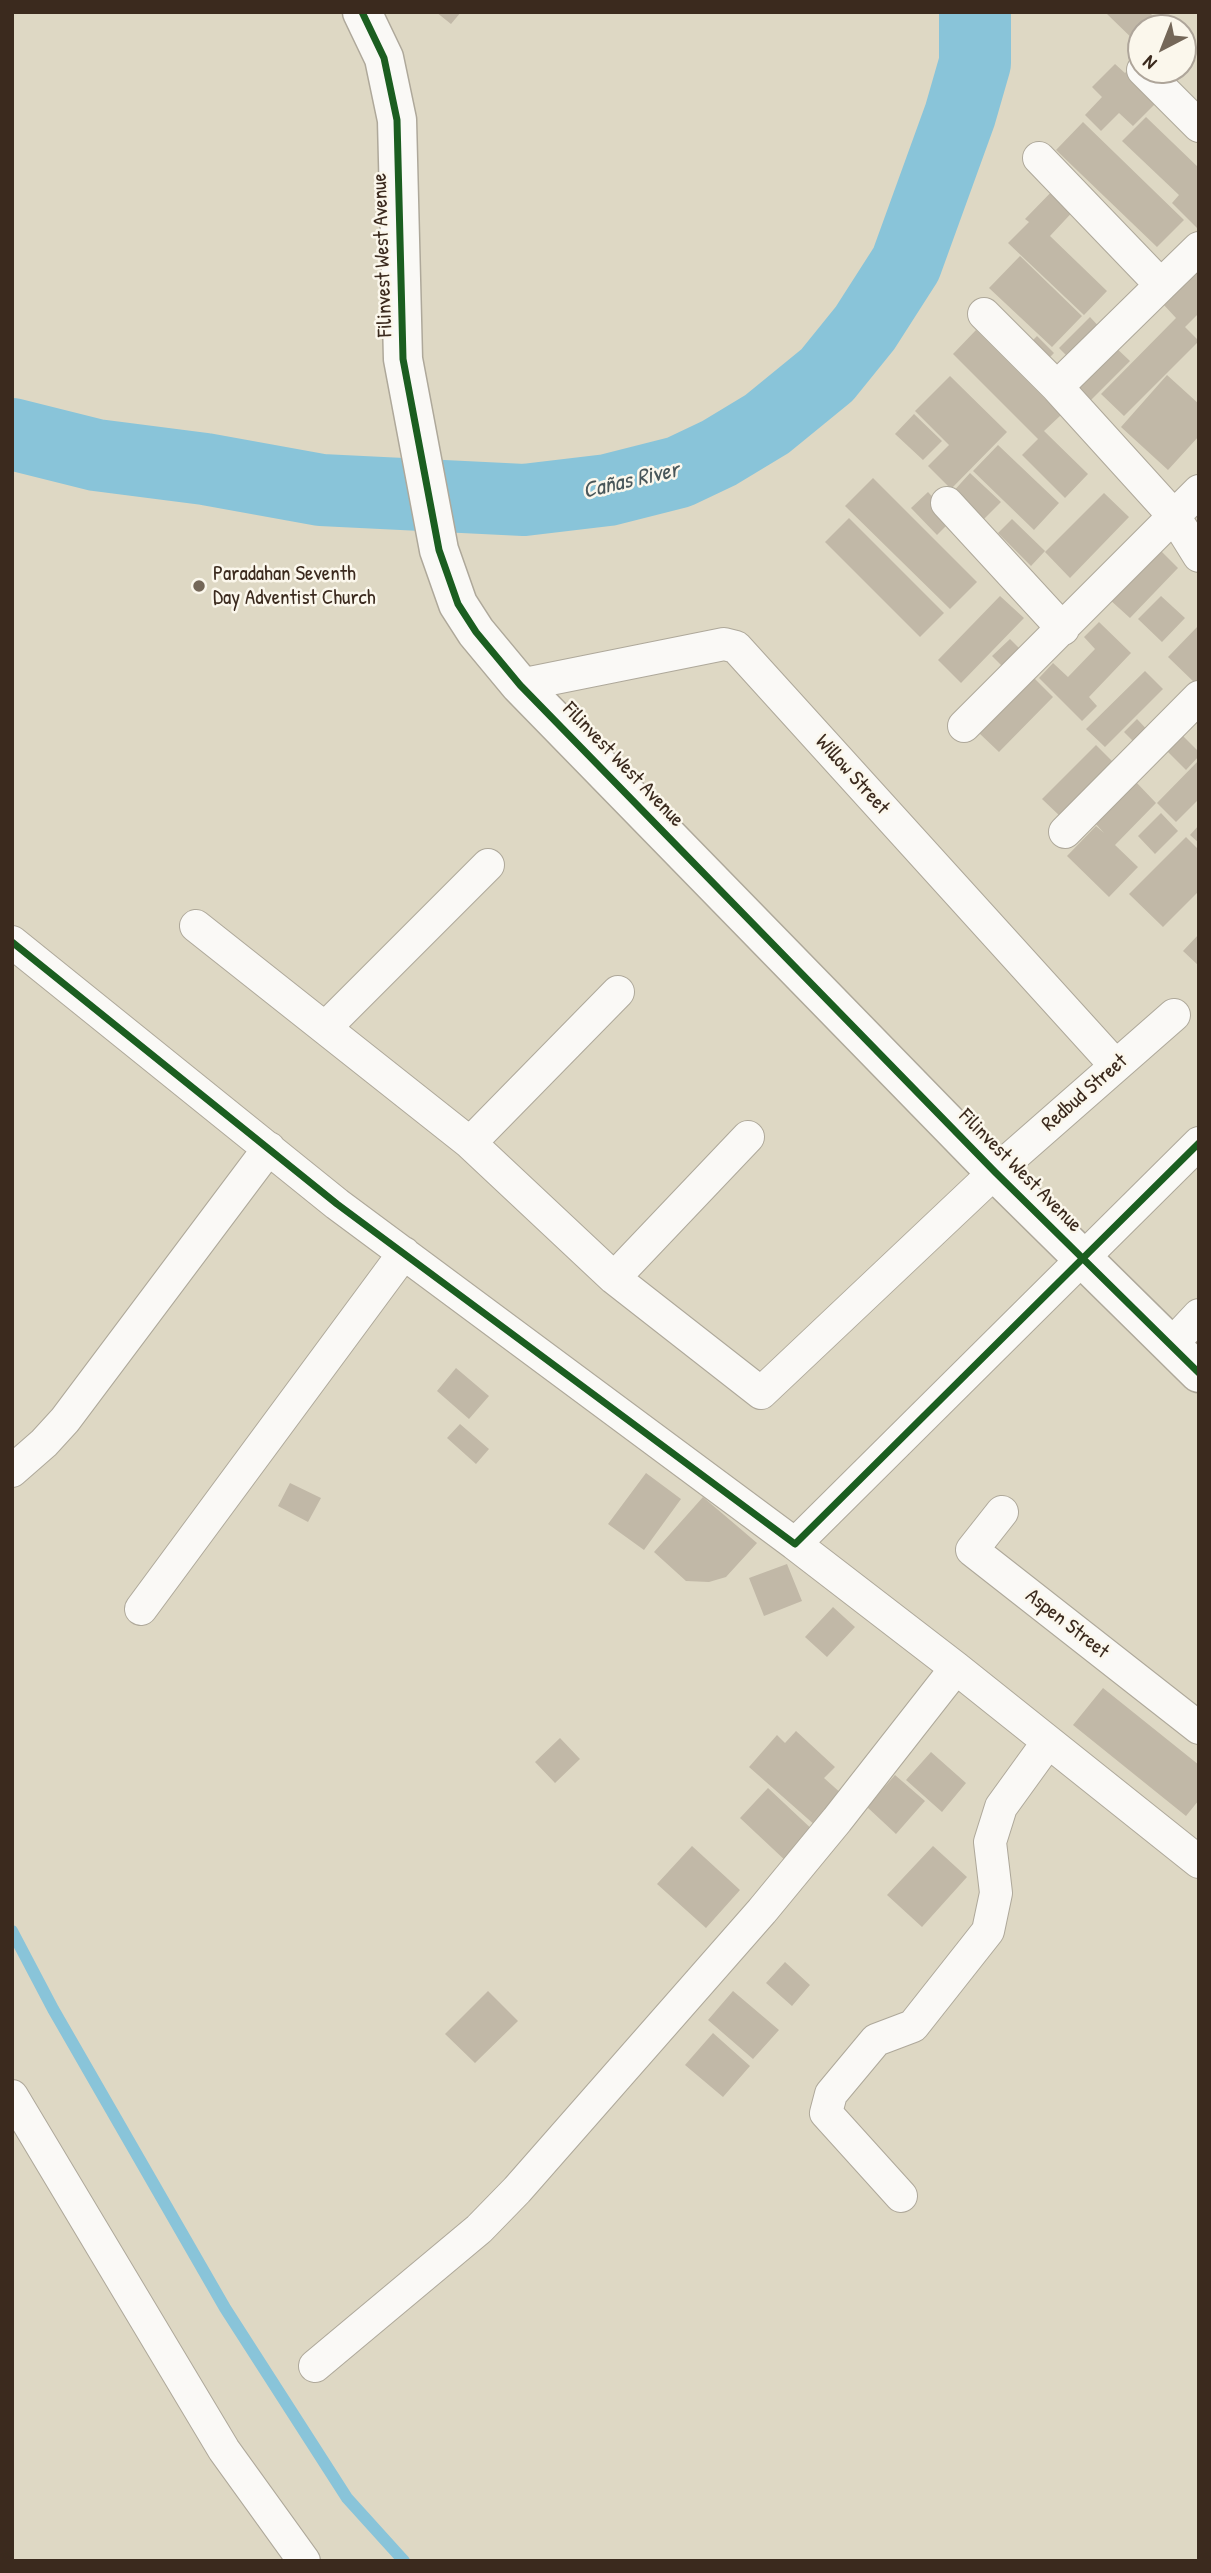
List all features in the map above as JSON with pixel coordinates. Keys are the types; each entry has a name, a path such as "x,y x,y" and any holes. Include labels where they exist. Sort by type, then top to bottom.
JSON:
{"street":[{"name":"Filinvest West Avenue","path":"362,12 384,58 397,120 403,359 439,550 458,604 476,632 520,685 995,1172 1199,1373"},
{"path":"1157,84 1199,126"},
{"path":"1039,158 1161,285"},
{"path":"1057,387 1199,248"},
{"path":"984,314 1057,387 1174,516 1199,556"},
{"path":"964,726 1199,491"},
{"path":"947,503 1063,629"},
{"name":"Willow Street","path":"520,685 724,644 736,647 1116,1066"},
{"path":"1065,832 1199,697"},
{"path":"325,1028 488,865"},
{"path":"197,926 470,1143 614,1278 748,1137"},
{"path":"12,942 337,1204 795,1544 956,1668 1199,1862"},
{"path":"470,1143 618,992"},
{"name":"Redbud Street","path":"614,1278 761,1393 995,1172 1174,1015"},
{"path":"795,1544 1199,1143"},
{"path":"12,1471 65,1420 269,1148"},
{"path":"141,1609 404,1253"},
{"path":"1171,1345 1199,1315"},
{"name":"Aspen Street","path":"1002,1512 972,1550 1199,1728"},
{"path":"315,2366 479,2229 517,2190 762,1911 956,1668"},
{"path":"901,2196 825,2113 831,2094 876,2040 913,2026 988,1931 996,1893 990,1842 1001,1807 1048,1742"},
{"path":"12,2096 224,2449 304,2561"}],"building":[{"path":"436,12 461,12 451,24"},
{"path":"1149,12 1151,14 1127,14 1127,33 1107,14"},
{"path":"1115,64 1125,73 1127,71 1127,84 1143,84 1156,103 1133,126 1119,113 1101,131 1085,115 1102,97 1092,87"},
{"path":"1146,117 1199,168 1199,230 1172,203 1179,195 1122,141"},
{"path":"1083,122 1184,220 1157,247 1056,150"},
{"path":"1058,185 1079,205 1050,236 1107,291 1084,315 1008,243 1029,222 1025,219"},
{"path":"1020,256 1082,316 1052,347 989,288"},
{"path":"1199,268 1199,313 1185,327 1199,341 1124,416 1101,394 1176,318 1163,304"},
{"path":"1090,317 1104,332 1073,362 1059,348"},
{"path":"976,330 1061,415 1044,431 1088,474 1065,498 1022,455 1038,439 953,354"},
{"path":"1037,336 1054,353 1040,367 1024,349"},
{"path":"1112,344 1130,361 1083,408 1066,392"},
{"path":"1167,375 1199,404 1199,436 1168,470 1121,427"},
{"path":"950,376 1007,432 951,489 928,466 949,445 915,411"},
{"path":"914,414 942,441 923,460 895,434"},
{"path":"998,445 1059,503 1034,530 973,471"},
{"path":"970,473 1001,502 980,523 951,494"},
{"path":"873,478 977,582 950,609 845,506"},
{"path":"928,492 953,519 937,535 911,508"},
{"path":"1104,493 1129,517 1070,578 1045,552"},
{"path":"849,518 944,613 920,637 825,542"},
{"path":"1012,519 1045,551 1031,566 998,533"},
{"path":"1158,548 1178,568 1130,618 1109,599"},
{"path":"1000,596 1024,618 961,683 938,660"},
{"path":"1161,596 1185,618 1162,642 1138,619"},
{"path":"1099,622 1131,653 1089,697 1097,706 1082,721 1039,678 1053,663 1068,677 1095,649 1084,637"},
{"path":"1199,625 1199,682 1196,684 1168,657"},
{"path":"1010,639 1029,658 1012,676 992,656"},
{"path":"1145,671 1163,689 1105,747 1086,729"},
{"path":"1034,678 1053,697 999,752 979,733"},
{"path":"1137,719 1152,735 1139,747 1124,732"},
{"path":"1181,734 1199,752 1199,756 1186,770 1166,750"},
{"path":"1096,745 1115,764 1062,818 1042,799"},
{"path":"1199,760 1199,799 1176,822 1157,803"},
{"path":"1136,782 1156,803 1115,845 1138,867 1109,897 1067,856 1096,826 1104,833 1095,823"},
{"path":"1161,813 1178,831 1155,854 1138,836"},
{"path":"1199,825 1199,843 1190,835"},
{"path":"1186,837 1199,850 1199,891 1163,927 1129,894"},
{"path":"1199,934 1199,966 1183,951"},
{"path":"456,1368 489,1396 469,1419 437,1391"},
{"path":"460,1424 489,1449 476,1464 447,1438"},
{"path":"646,1473 681,1499 644,1550 608,1524"},
{"path":"290,1483 321,1498 308,1522 278,1506"},
{"path":"703,1497 757,1543 726,1577 709,1582 686,1581 654,1552"},
{"path":"787,1564 802,1601 764,1616 749,1578"},
{"path":"833,1607 855,1627 827,1657 805,1637"},
{"path":"1103,1688 1199,1765 1199,1800 1186,1816 1073,1725"},
{"path":"796,1731 835,1767 824,1778 843,1795 816,1826 749,1767 777,1735 785,1743"},
{"path":"560,1738 580,1759 555,1783 535,1762"},
{"path":"931,1752 966,1783 942,1812 906,1780"},
{"path":"895,1775 925,1801 896,1834 867,1807"},
{"path":"768,1788 816,1833 788,1863 740,1818"},
{"path":"692,1846 740,1890 706,1928 657,1884"},
{"path":"933,1846 967,1877 922,1927 887,1895"},
{"path":"785,1962 810,1985 792,2006 766,1983"},
{"path":"488,1991 518,2021 475,2063 445,2034"},
{"path":"733,1991 779,2030 753,2059 708,2020"},
{"path":"713,2033 750,2066 723,2097 685,2065"}],"waterway":[{"name":"Cañas River","path":"12,434 96,455 205,469 321,490 524,500 608,490 679,472 719,453 767,424 827,375 865,328 906,264 960,115 975,63 975,12"},
{"path":"12,1931 53,2009 225,2308 347,2498 404,2561"}],"cycle path":[{"path":"362,12 384,58 397,120 403,359 439,550 458,604 476,632 520,685 995,1172 1199,1373"},
{"path":"12,942 337,1204 795,1544 1199,1143"}],"place":[{"name":"Paradahan Seventh Day Adventist Church","path":"199,586"}]}
